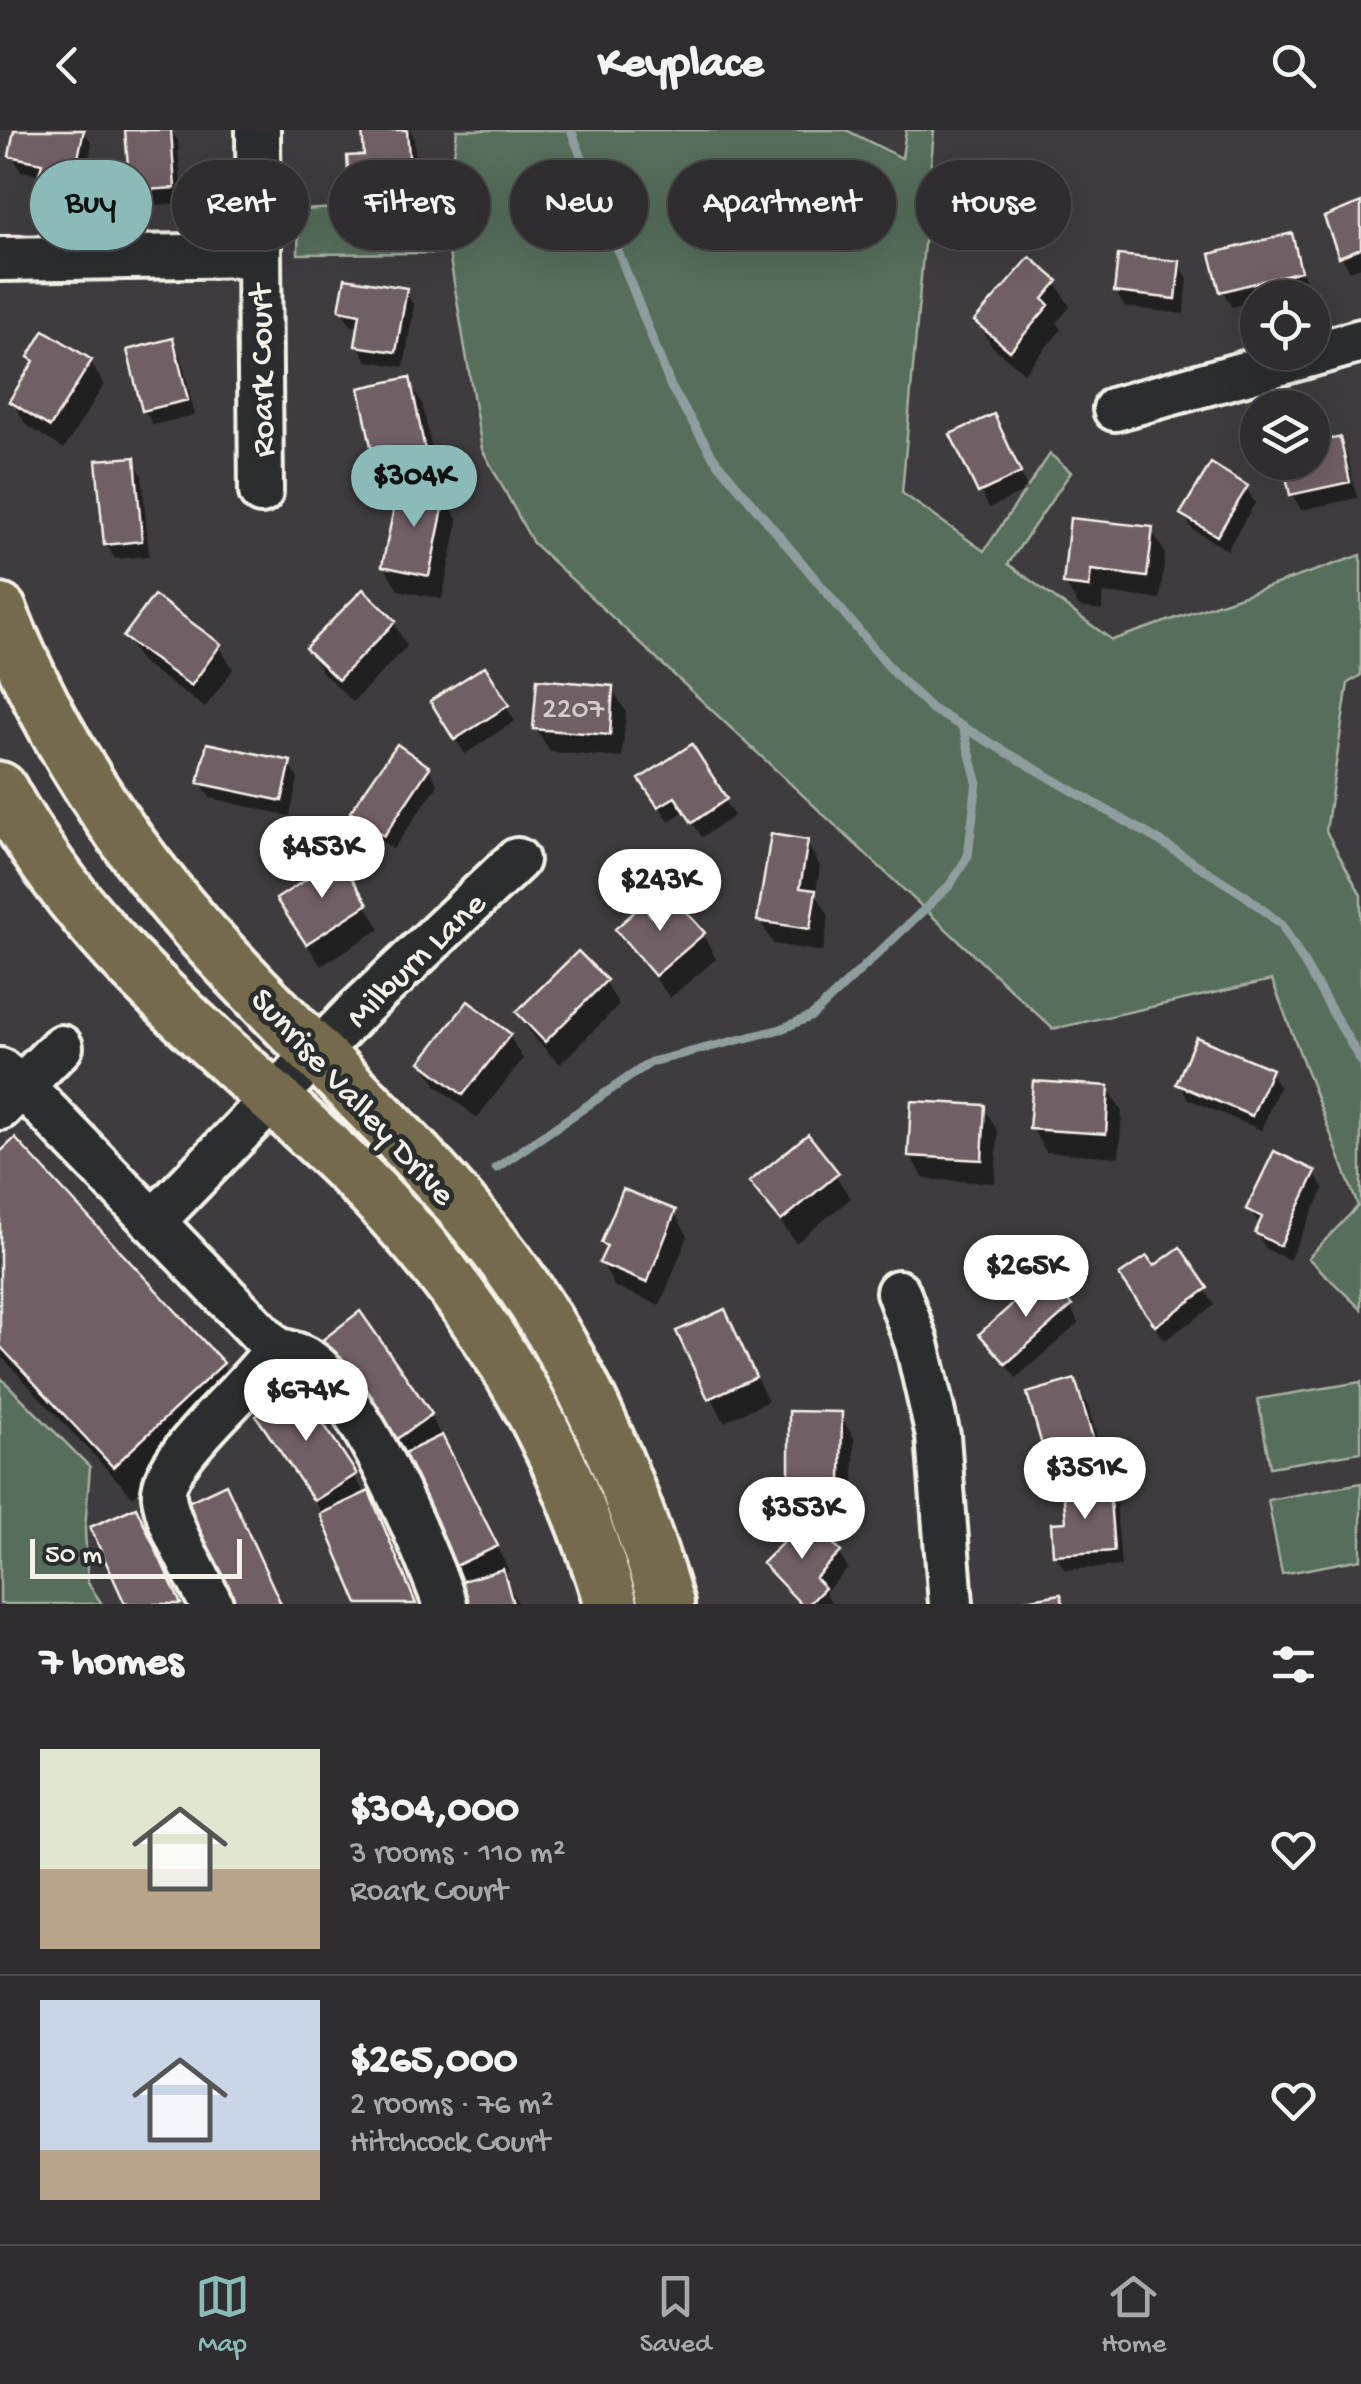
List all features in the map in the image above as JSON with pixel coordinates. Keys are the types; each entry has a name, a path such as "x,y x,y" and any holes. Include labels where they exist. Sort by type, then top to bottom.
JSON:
{"main road":[{"name":"Sunrise Valley Drive","path":"0,611 63,742 137,857 197,929 473,1220 534,1302 610,1448 667,1604"},
{"name":"Sunrise Valley Drive","path":"0,789 42,856 112,945 169,1007 390,1212 484,1329 549,1440 611,1604"}],"street":[{"name":"Roark Court","path":"258,130 256,255 261,492"},
{"path":"0,259 256,255"},
{"path":"1115,409 1361,341"},
{"name":"Milburn Lane","path":"153,1222 317,1053 517,860"},
{"path":"62,1048 7,1089 153,1222 276,1349 311,1362 350,1411 384,1470 445,1604"},
{"path":"898,1292 917,1344 938,1436 950,1604"},
{"path":"211,1604 165,1503 166,1477 175,1460 249,1386 276,1349"}],"green space":[{"path":"457,130 846,130 902,158 906,130 934,130 931,160 916,160 916,250 923,250 902,493 984,551 1050,454 1071,472 1008,564 1112,640 1361,555 1361,675 1348,683 1326,831 1361,895 1361,1309 1308,1258 1358,1206 1272,980 1053,1029 533,543 482,449 449,253 298,254 298,250 309,250 309,210 329,209 329,250 490,250 490,160 453,160"},
{"path":"0,1377 90,1467 85,1529 88,1583 102,1604 0,1604"},
{"path":"1361,1382 1361,1452 1270,1467 1258,1399"},
{"path":"1361,1483 1361,1559 1282,1574 1268,1500"}],"building":[{"path":"14,130 84,130 77,160 30,160 9,156"},
{"path":"125,130 171,130 172,188 152,190 152,160 127,160"},
{"path":"362,130 407,130 409,160 347,160 347,156 364,155"},
{"path":"1361,202 1361,248 1339,257 1324,217"},
{"path":"1292,233 1301,271 1266,280 1240,280 1240,287 1220,292 1210,254"},
{"path":"1118,255 1180,261 1176,299 1114,292"},
{"path":"1030,257 1058,281 1043,299 1049,305 1010,351 974,321"},
{"path":"345,278 407,288 396,352 355,346 360,314 339,310"},
{"path":"44,330 92,360 50,427 9,401 34,361 28,357"},
{"path":"173,338 188,400 142,411 127,350"},
{"path":"410,377 425,450 374,461 359,388"},
{"path":"994,414 1021,473 978,493 950,434"},
{"path":"1340,437 1350,482 1290,495 1287,480 1330,480 1330,439"},
{"path":"135,457 142,541 104,545 96,460"},
{"path":"1211,463 1248,486 1217,536 1180,514"},
{"path":"399,484 446,494 429,576 382,566"},
{"path":"1070,518 1153,527 1147,577 1091,570 1089,587 1063,584"},
{"path":"363,589 396,621 338,680 305,648"},
{"path":"154,595 221,644 191,686 123,637"},
{"path":"485,666 509,705 454,740 430,701"},
{"path":"537,679 613,686 610,735 533,729"},
{"path":"207,743 291,761 282,801 198,783"},
{"path":"397,744 430,767 384,836 350,812"},
{"path":"692,744 727,799 692,823 675,797 658,807 639,779"},
{"path":"771,834 808,840 800,888 816,890 810,929 757,921"},
{"path":"339,858 368,904 306,944 276,899"},
{"path":"673,897 705,933 655,976 615,929 642,905 651,916"},
{"path":"578,951 607,980 545,1042 516,1012"},
{"path":"468,1001 511,1034 463,1095 420,1062"},
{"path":"1196,1037 1272,1069 1252,1116 1176,1084"},
{"path":"1033,1081 1109,1086 1106,1134 1029,1129"},
{"path":"911,1101 985,1105 982,1160 908,1156"},
{"path":"808,1134 839,1173 781,1221 749,1182"},
{"path":"15,1138 224,1363 113,1467 0,1346 0,1152"},
{"path":"1274,1151 1316,1171 1280,1246 1255,1233 1262,1217 1246,1209"},
{"path":"623,1189 676,1210 647,1283 599,1263 607,1246 601,1243"},
{"path":"1180,1247 1208,1288 1155,1326 1119,1275 1147,1256 1154,1266"},
{"path":"1045,1275 1072,1306 1006,1364 979,1334"},
{"path":"725,1309 756,1377 708,1399 676,1331"},
{"path":"360,1311 432,1414 387,1446 316,1345"},
{"path":"1075,1379 1097,1451 1048,1466 1027,1393"},
{"path":"299,1387 357,1474 314,1501 256,1416"},
{"path":"789,1411 842,1412 841,1483 789,1483"},
{"path":"442,1435 498,1546 449,1569 394,1458"},
{"path":"226,1484 281,1604 220,1604 175,1508"},
{"path":"1109,1485 1114,1551 1053,1555 1051,1523 1066,1522 1063,1488"},
{"path":"369,1491 416,1604 358,1604 320,1514"},
{"path":"136,1507 181,1604 125,1604 90,1527"},
{"path":"808,1518 841,1552 815,1578 825,1588 809,1604 801,1604 762,1563"},
{"path":"503,1569 513,1604 457,1604 452,1584"},
{"path":"1061,1594 1063,1604 1019,1601"}],"waterway":[{"path":"571,130 671,387 714,458 895,674 932,709 1158,840 1246,896 1282,925 1361,1061"},
{"path":"496,1168 651,1062 781,1029 812,1016 950,885 968,856 977,781 963,728"}]}
